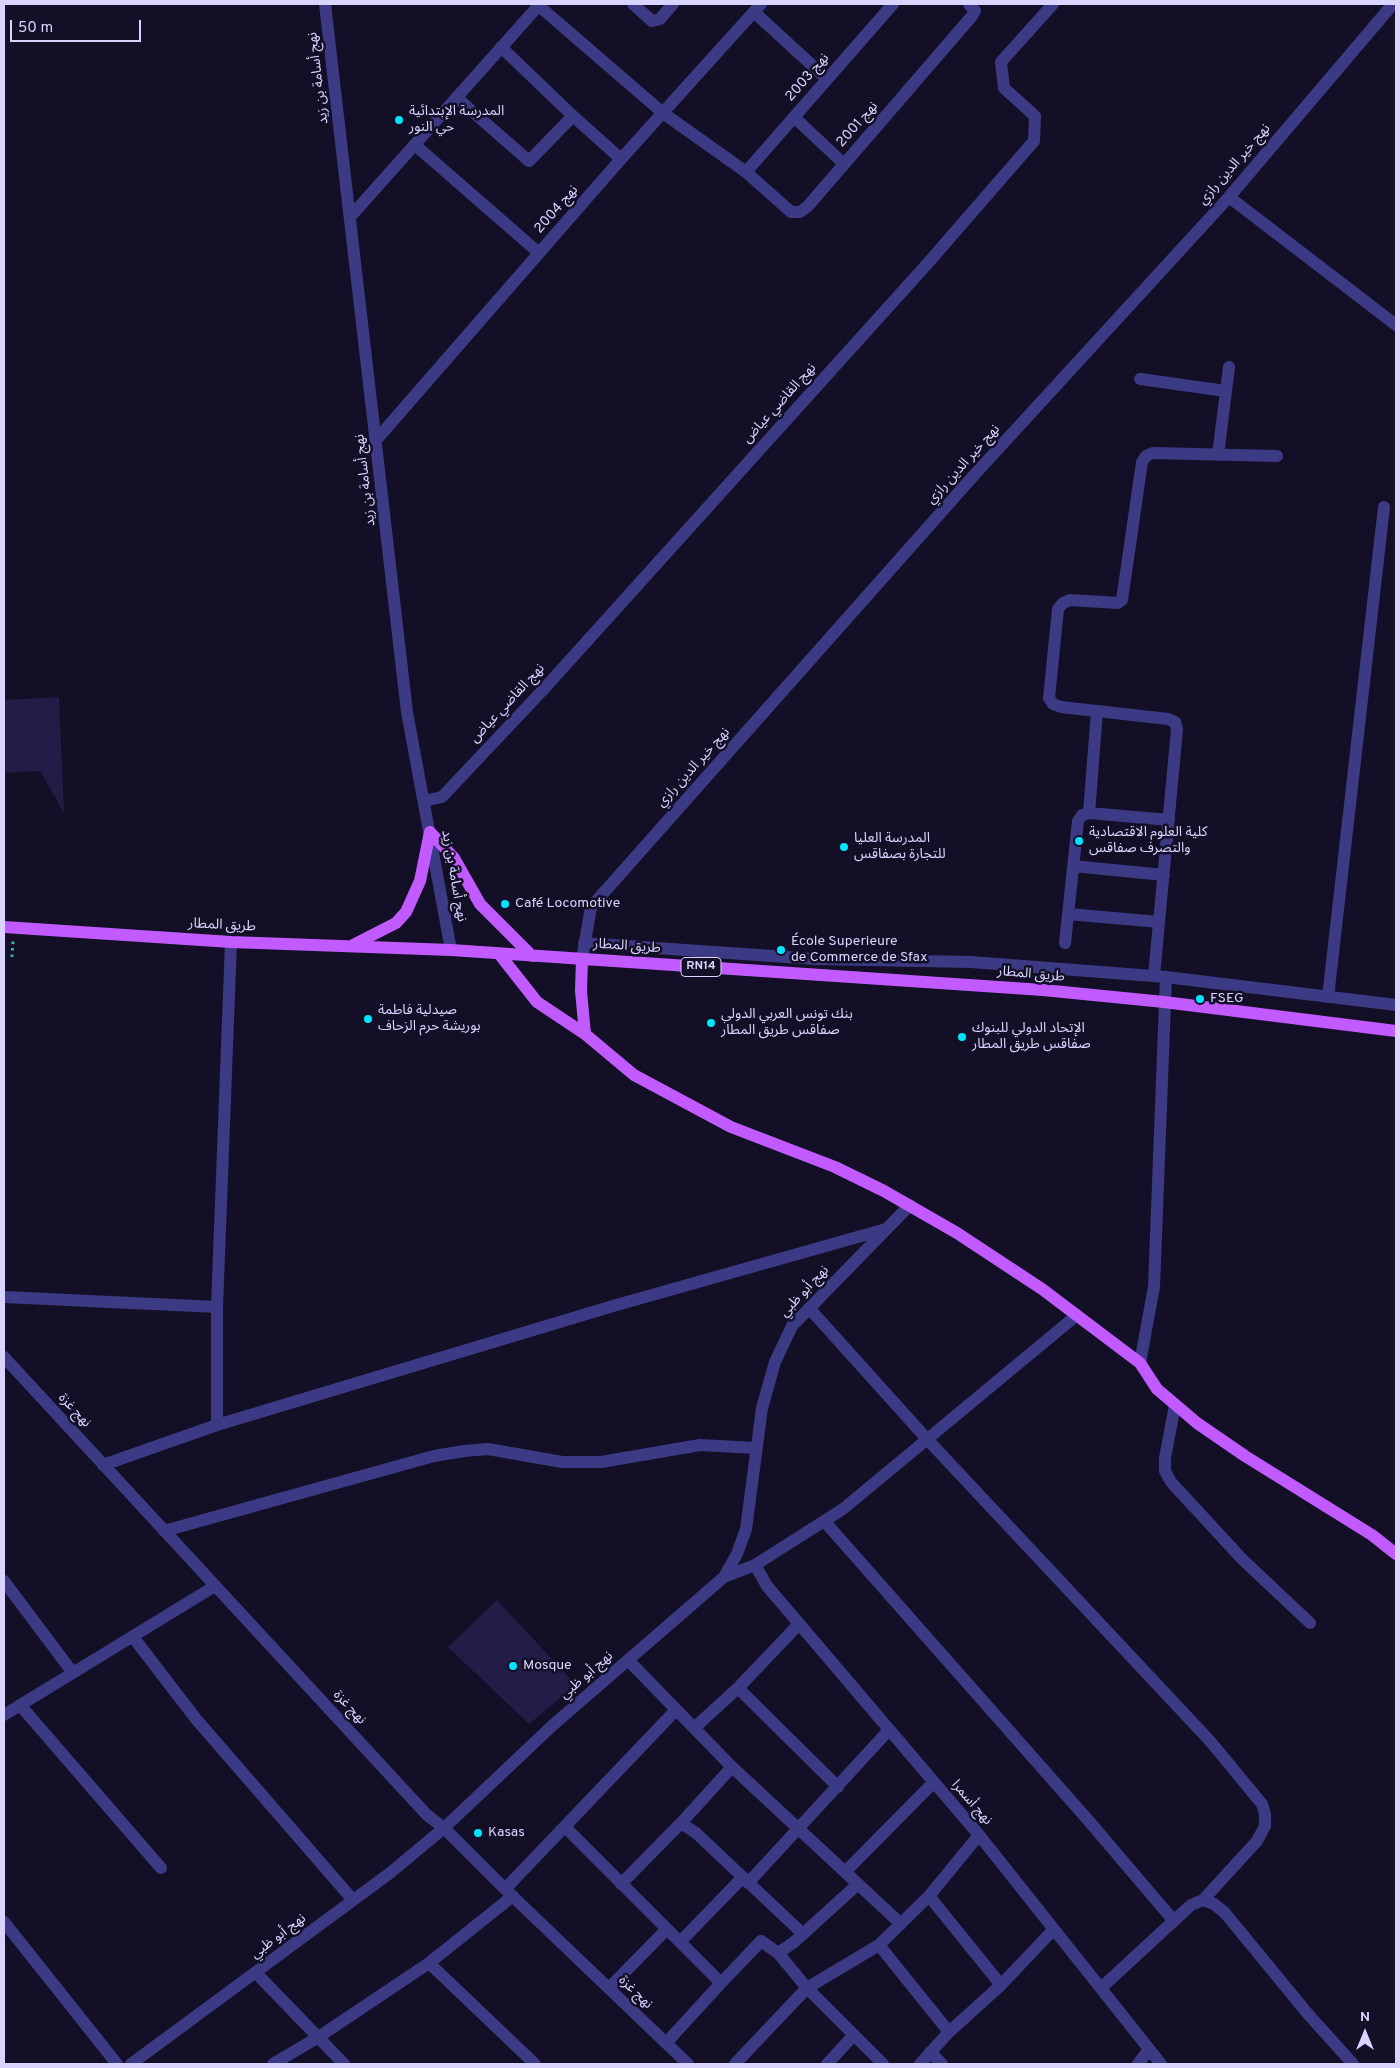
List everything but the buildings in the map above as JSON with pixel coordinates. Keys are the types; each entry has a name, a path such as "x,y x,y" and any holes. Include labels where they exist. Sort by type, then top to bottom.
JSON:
{"main road":[{"path":"351,946 396,923 406,912 420,881 430,832"},
{"path":"430,832 454,858 480,904 532,956"},
{"name":"طريق المطار","path":"4,927 231,942 451,950 1044,990 1164,1002 1396,1030"},
{"path":"500,954 537,1002 585,1034 634,1075 730,1127 835,1167 910,1205 994,1256 1042,1289 1140,1363 1157,1389 1197,1423 1245,1456 1372,1535 1396,1554"},
{"path":"582,959 581,991 585,1034"}],"street":[{"name":"نهج أسامة بن زيد","path":"326,4 407,712 451,950"},
{"path":"633,4 654,21 660,19 673,4"},
{"name":"نهج 2003","path":"746,172 893,4"},
{"name":"نهج 2001","path":"539,5 663,113 746,172 790,212 800,212 808,206 972,16 975,11 968,4"},
{"name":"نهج القاضي عياض","path":"424,801 442,797 542,691 928,263 1034,141 1035,116 1004,88 1001,62 1053,4"},
{"name":"نهج خير الدين رازي","path":"582,959 591,906 970,481 1229,197 1393,4"},
{"path":"351,216 539,5"},
{"path":"757,8 827,79"},
{"name":"نهج 2004","path":"377,439 539,252 757,8"},
{"path":"501,47 573,116 622,159"},
{"path":"457,98 529,161 573,116"},
{"path":"794,117 844,164"},
{"path":"415,145 539,252"},
{"path":"1229,197 1394,321"},
{"path":"1218,455 1229,367"},
{"path":"1140,379 1226,391"},
{"path":"1140,1363 1154,1279 1164,1002 1160,977 1159,922 1178,729 1175,722 1168,719 1061,707 1053,704 1049,698 1058,609 1063,603 1070,600 1118,602 1122,600 1142,462 1146,456 1153,453 1277,456"},
{"path":"1328,997 1384,507"},
{"path":"1089,813 1096,711"},
{"path":"1065,943 1078,821 1082,816 1089,813 1169,820"},
{"path":"1073,866 1164,875"},
{"path":"1068,914 1159,922"},
{"path":"217,1425 216,1306 231,942"},
{"path":"584,943 815,959 971,962 1160,977 1396,1004"},
{"name":"نهج أبو ظبي","path":"131,2064 390,1873 444,1828 553,1725 724,1577 737,1554 746,1529 762,1408 775,1362 792,1326 910,1205"},
{"path":"103,1465 217,1425 613,1306 888,1229"},
{"path":"4,1296 216,1306"},
{"path":"809,1308 926,1438 1210,1741 1262,1804 1265,1814 1265,1826 1258,1841 1203,1900 1191,1905 1101,1988"},
{"path":"724,1577 755,1565 843,1509 926,1438 1077,1315"},
{"name":"نهج غزة","path":"4,1357 427,1815 444,1828 688,2064"},
{"path":"1175,1406 1165,1458 1165,1471 1171,1482 1242,1559 1310,1623"},
{"path":"164,1531 434,1456 464,1451 488,1449 562,1462 601,1462 700,1445 756,1448"},
{"path":"825,1522 1088,1820 1174,1921"},
{"name":"نهج أسمرا","path":"755,1565 767,1586 979,1835 1101,1988 1148,2051 1161,2064"},
{"path":"4,1581 73,1673"},
{"path":"4,1715 215,1586"},
{"path":"694,1728 738,1688 799,1624"},
{"path":"133,1637 196,1719 353,1900"},
{"path":"628,1660 732,1767 901,1924"},
{"path":"738,1688 838,1787"},
{"path":"20,1705 161,1868"},
{"path":"273,2064 317,2038 429,1963 509,1892 565,1827 676,1710"},
{"path":"680,1941 798,1829 889,1730"},
{"path":"620,1884 681,1823 732,1767"},
{"path":"845,1872 933,1782"},
{"path":"681,1823 696,1833 803,1934"},
{"path":"565,1827 721,1983"},
{"path":"735,2064 807,1988 879,1945 929,1896 979,1835"},
{"path":"778,1953 803,1934 858,1884"},
{"path":"929,1896 1001,1985"},
{"path":"1203,1900 1214,1904 1224,1913 1308,2014 1353,2064"},
{"path":"4,1922 117,2064"},
{"path":"609,1988 667,1929"},
{"path":"920,2064 949,2032 1001,1985 1054,1929"},
{"path":"666,2044 762,1941 778,1953 807,1988 884,2064"},
{"path":"879,1945 949,2032"},
{"path":"429,1963 535,2064"},
{"path":"256,1973 344,2064"},
{"path":"827,2064 854,2036"},
{"path":"1138,2064 1148,2051"},
{"path":"930,2052 942,2064"}],"place":[{"name":"المدرسة الإبتدائية حي النور","path":"399,120"},
{"name":"كلية العلوم الاقتصادية والتصرف صفاقس","path":"1079,841"},
{"name":"المدرسة العليا للتجارة بصفاقس","path":"844,847"},
{"name":"Café Locomotive","path":"505,904"},
{"name":"École Superieure de Commerce de Sfax","path":"781,950"},
{"name":"FSEG","path":"1200,999"},
{"name":"صيدلية فاطمة بوريشة حرم الزحاف","path":"368,1019"},
{"name":"بنك تونس العربي الدولي صفاقس طريق المطار","path":"711,1023"},
{"name":"الإتحاد الدولي للبنوك صفاقس طريق المطار","path":"962,1037"},
{"name":"Mosque","path":"513,1666"},
{"name":"Kasas","path":"478,1833"}]}
